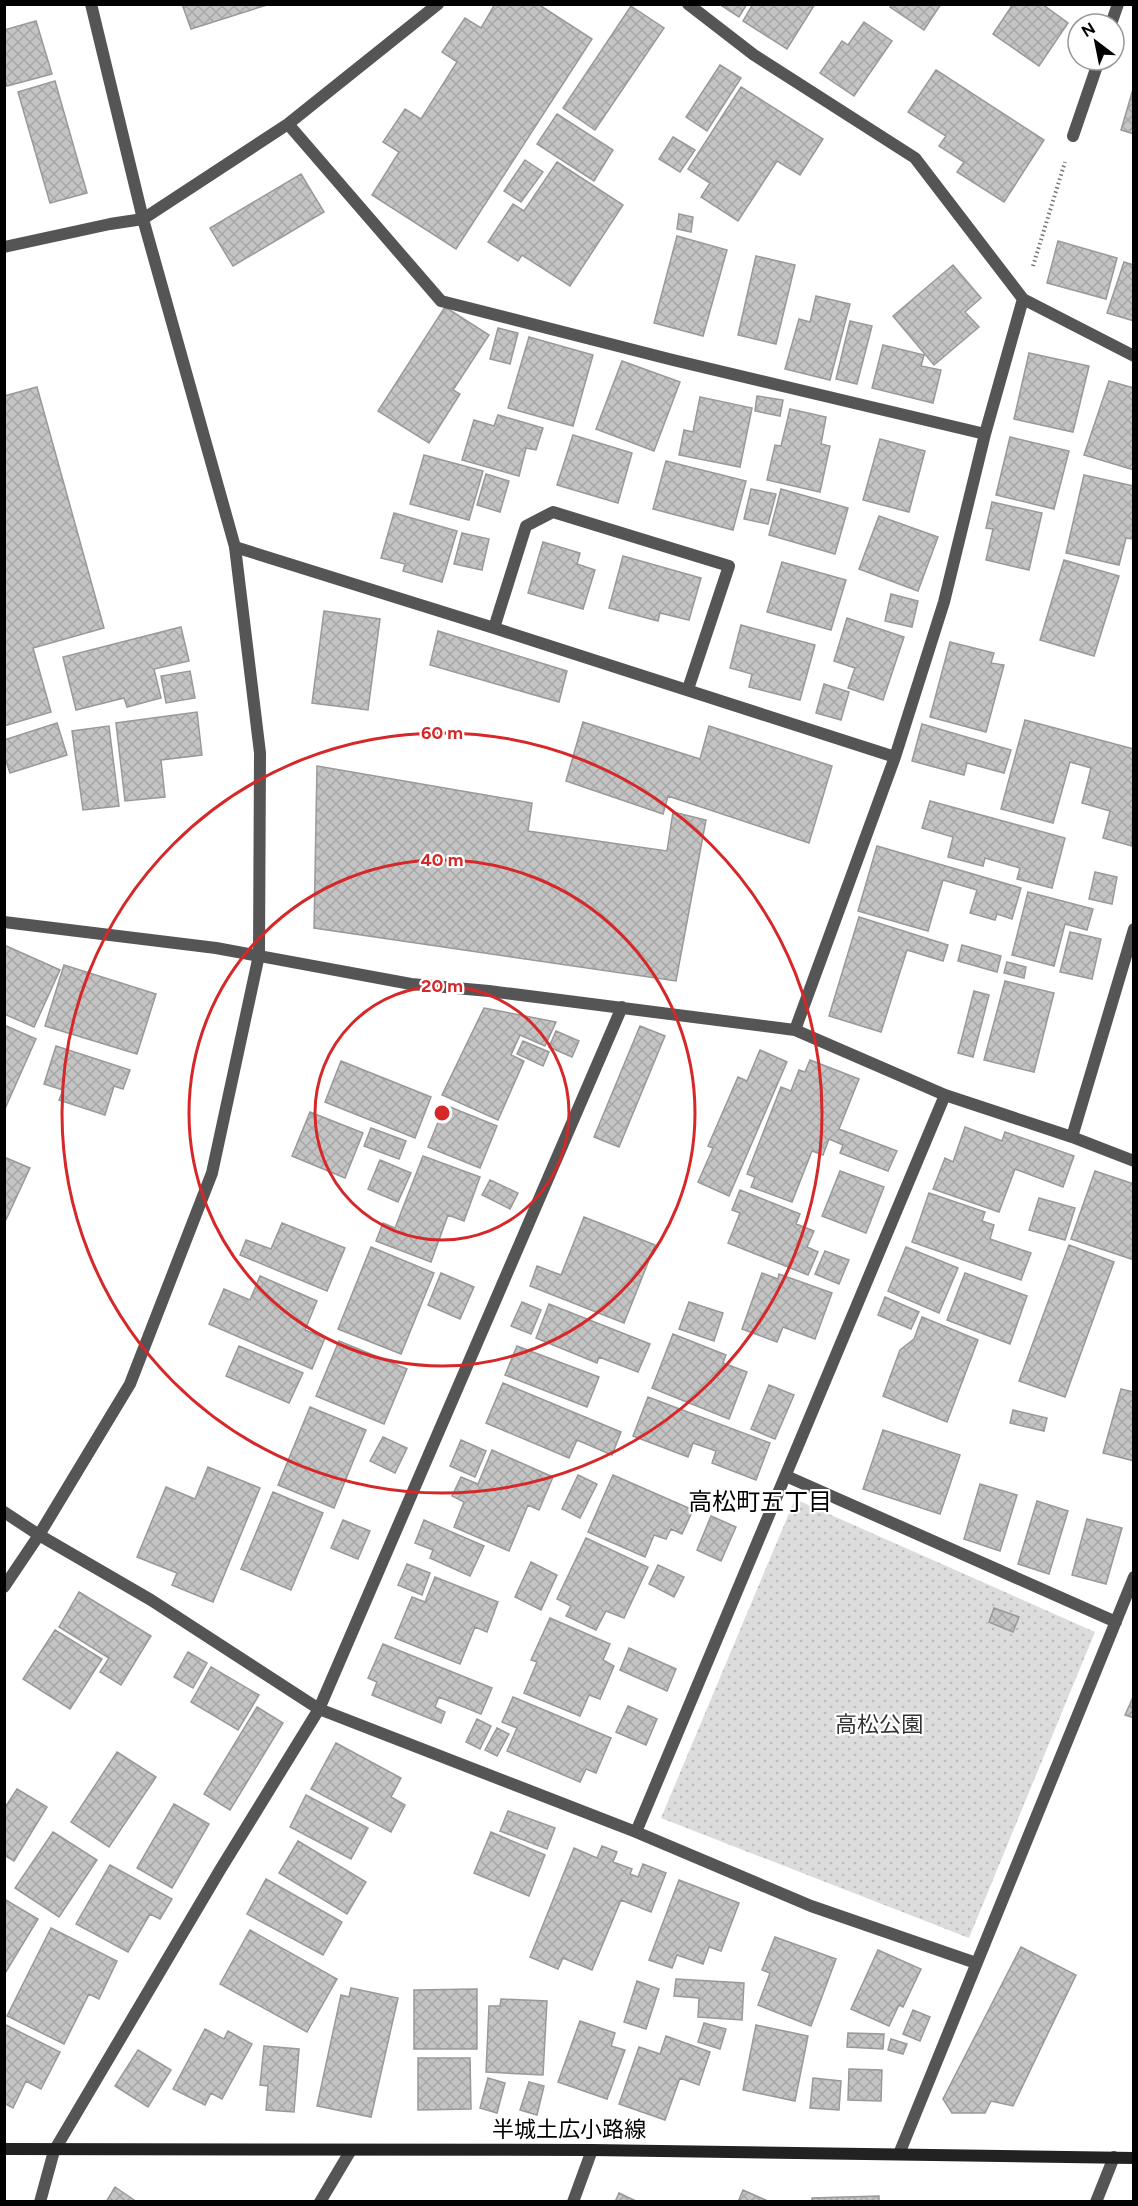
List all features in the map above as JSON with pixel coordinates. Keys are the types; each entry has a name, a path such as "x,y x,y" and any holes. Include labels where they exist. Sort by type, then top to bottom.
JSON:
{"main road":[{"name":"半城土広小路線","path":"4,2149 54,2151 592,2150 1134,2158"}],"street":[{"path":"4,1587 39,1535 130,1384 212,1173 259,955 260,753 234,547 143,219 91,4"},
{"path":"4,247 143,219 288,123 438,4"},
{"path":"688,4 754,55 915,158 1023,299 1134,356"},
{"path":"1072,136 1095,72"},
{"path":"288,123 441,301 674,360 985,434"},
{"path":"795,1030 895,757 944,602 985,434 1023,299"},
{"path":"494,628 526,526 553,512 729,566 688,689"},
{"path":"234,547 688,689 895,757"},
{"path":"4,922 259,955 411,984 795,1030 945,1095 1072,1137 1134,1161"},
{"path":"1072,1137 1134,929"},
{"path":"40,2202 54,2151 220,1870 319,1709 622,1008"},
{"path":"636,1832 945,1095"},
{"path":"786,1476 1116,1622"},
{"path":"4,1512 151,1600 319,1709 636,1832 811,1906 976,1963"},
{"path":"899,2154 1134,1577"},
{"path":"320,2202 351,2150"},
{"path":"573,2202 592,2150"},
{"path":"1096,2202 1114,2157"}],"path":[{"path":"1023,299 1072,136"}],"green space":[{"name":"高松公園","path":"795,1499 1095,1632 969,1938 661,1818"}],"building":[{"path":"182,4 270,4 191,29"},
{"path":"495,4 538,4 592,39 456,249 372,195 399,152 383,142 405,109 421,119 457,62 442,52 465,18 481,28"},
{"path":"719,4 747,4 739,17"},
{"path":"753,4 815,4 787,49 743,21"},
{"path":"892,4 941,4 924,30 890,7"},
{"path":"1013,4 1042,4 1066,22 1066,26 1039,66 993,34"},
{"path":"631,6 664,28 595,130 563,108"},
{"path":"36,21 52,74 7,86 4,77 4,30"},
{"path":"864,22 892,41 854,96 820,73 842,41 848,45"},
{"path":"720,65 741,78 707,131 686,117"},
{"path":"936,70 1044,140 1004,202 957,172 964,162 939,146 946,136 908,112"},
{"path":"55,81 87,193 50,203 18,92"},
{"path":"1134,86 1134,134 1121,130"},
{"path":"741,87 823,139 800,175 777,161 738,221 701,197 710,183 688,169"},
{"path":"557,114 613,150 594,181 537,144"},
{"path":"673,137 695,150 680,172 659,159"},
{"path":"525,160 543,172 521,202 504,191"},
{"path":"557,162 623,205 570,286 522,255 518,261 488,242 513,204 524,211"},
{"path":"301,174 324,212 233,266 210,228"},
{"path":"679,214 693,217 691,232 677,229"},
{"path":"677,236 727,250 703,336 654,323"},
{"path":"1058,241 1117,258 1106,299 1047,283"},
{"path":"756,256 795,265 776,344 738,335"},
{"path":"1124,262 1134,265 1134,321 1107,313"},
{"path":"953,265 981,298 965,312 979,327 934,365 893,316"},
{"path":"816,296 850,304 830,380 785,369 799,319 810,322"},
{"path":"445,307 489,335 453,390 460,394 429,443 378,411"},
{"path":"850,321 872,326 857,384 836,379"},
{"path":"498,328 518,333 510,364 490,359"},
{"path":"529,337 593,355 573,426 508,408"},
{"path":"883,345 924,355 921,366 941,370 933,403 872,388"},
{"path":"1029,353 1089,366 1073,432 1014,419"},
{"path":"622,361 680,382 654,451 596,429"},
{"path":"1109,381 1134,388 1134,470 1084,455"},
{"path":"37,387 104,628 33,648 51,712 4,726 4,396"},
{"path":"757,396 783,400 780,416 755,411"},
{"path":"700,397 752,408 740,467 679,455 684,430 693,432"},
{"path":"790,409 826,417 821,444 830,446 820,492 767,480 775,445 781,446"},
{"path":"498,415 543,428 536,450 526,448 519,476 462,460 474,420 494,426"},
{"path":"573,435 632,453 618,503 557,485"},
{"path":"1010,437 1069,451 1054,509 996,495"},
{"path":"880,439 925,451 909,512 863,500"},
{"path":"424,455 483,471 469,520 410,504"},
{"path":"666,461 746,481 733,530 653,509"},
{"path":"486,474 509,481 500,512 477,505"},
{"path":"1084,475 1134,486 1134,537 1133,539 1126,538 1119,565 1066,553"},
{"path":"751,489 776,494 768,524 744,519"},
{"path":"781,489 848,508 835,554 769,535"},
{"path":"992,502 1042,513 1029,570 986,560 993,529 986,528"},
{"path":"394,513 457,531 442,582 403,571 405,564 381,558"},
{"path":"879,516 938,537 918,591 859,569"},
{"path":"462,533 489,539 482,570 454,564"},
{"path":"543,542 580,553 577,564 595,570 583,609 528,593"},
{"path":"623,556 701,578 689,620 660,613 658,621 609,608"},
{"path":"1064,560 1119,576 1094,656 1040,640"},
{"path":"782,562 846,580 831,630 767,612"},
{"path":"891,594 918,601 912,627 885,621"},
{"path":"324,611 380,619 368,710 312,703"},
{"path":"847,618 904,637 883,700 848,688 855,668 834,661"},
{"path":"741,625 815,645 800,700 749,687 752,674 730,668"},
{"path":"181,627 189,661 154,669 161,698 127,707 124,698 76,710 63,657"},
{"path":"438,631 567,671 559,702 430,665"},
{"path":"950,642 994,653 991,663 1004,665 986,732 930,717"},
{"path":"190,671 195,698 166,703 161,676"},
{"path":"824,684 849,692 841,720 816,713"},
{"path":"197,712 202,755 161,760 165,797 125,801 116,723"},
{"path":"1025,720 1134,749 1132,846 1103,838 1110,811 1082,803 1091,768 1070,762 1053,823 1001,809"},
{"path":"583,722 700,759 709,726 832,766 809,843 668,796 663,814 566,781"},
{"path":"57,723 67,755 10,773 4,755 4,740"},
{"path":"922,724 1011,750 1004,773 967,763 964,775 912,761"},
{"path":"109,726 119,806 83,810 72,731"},
{"path":"317,766 532,803 528,831 667,851 673,812 706,820 676,981 314,928"},
{"path":"930,801 1065,838 1052,888 1017,879 1020,868 985,858 983,866 948,857 953,837 922,828"},
{"path":"877,846 1021,888 1012,919 997,914 995,920 970,913 977,890 943,880 928,931 858,911"},
{"path":"1095,872 1117,877 1112,904 1089,899"},
{"path":"1028,892 1093,909 1087,930 1065,924 1054,966 1012,955"},
{"path":"859,917 948,945 943,961 907,950 881,1032 829,1016"},
{"path":"1070,932 1101,939 1092,979 1060,972"},
{"path":"4,945 60,970 34,1027 4,1014"},
{"path":"962,945 1001,956 997,972 958,961"},
{"path":"1007,962 1026,967 1024,978 1004,973"},
{"path":"64,965 156,994 137,1054 45,1026"},
{"path":"1005,981 1054,993 1034,1072 984,1060"},
{"path":"974,991 989,995 973,1057 958,1053"},
{"path":"484,1008 556,1022 545,1046 520,1035 511,1055 524,1061 498,1120 442,1095"},
{"path":"4,1025 36,1039 4,1111"},
{"path":"640,1026 665,1036 619,1147 594,1137"},
{"path":"556,1031 579,1041 572,1057 549,1047"},
{"path":"523,1041 549,1052 543,1066 517,1054"},
{"path":"56,1046 130,1070 123,1089 114,1086 105,1115 59,1100 63,1090 44,1084"},
{"path":"760,1050 787,1062 729,1196 698,1182 713,1148 708,1146 738,1077 747,1081"},
{"path":"810,1060 859,1079 839,1129 897,1151 888,1171 840,1153 843,1145 829,1139 823,1155 812,1151 792,1202 751,1187 755,1177 747,1174 781,1087 791,1091 799,1070 805,1072"},
{"path":"341,1061 431,1097 415,1138 325,1102"},
{"path":"445,1105 497,1126 480,1168 428,1147"},
{"path":"310,1112 363,1133 345,1178 292,1156"},
{"path":"965,1127 1002,1141 1005,1132 1074,1156 1063,1187 1015,1169 999,1212 933,1189 945,1158 953,1162"},
{"path":"371,1128 406,1141 399,1159 364,1146"},
{"path":"423,1156 480,1177 464,1221 448,1215 431,1262 376,1241 383,1223 395,1228"},
{"path":"4,1157 30,1168 4,1224"},
{"path":"380,1160 411,1173 398,1202 368,1189"},
{"path":"840,1171 884,1187 866,1233 822,1216"},
{"path":"1095,1171 1134,1184 1134,1260 1071,1239"},
{"path":"490,1180 518,1193 510,1209 482,1195"},
{"path":"740,1190 800,1214 796,1224 814,1231 807,1247 818,1252 808,1275 728,1243 740,1213 732,1210"},
{"path":"929,1193 985,1212 982,1221 994,1225 990,1239 1031,1253 1021,1280 912,1242"},
{"path":"1039,1198 1075,1208 1065,1240 1029,1230"},
{"path":"584,1217 655,1245 624,1323 530,1286 537,1266 561,1275"},
{"path":"282,1223 345,1248 327,1291 240,1255 246,1240 271,1249"},
{"path":"1069,1245 1114,1262 1065,1397 1019,1381"},
{"path":"371,1247 434,1273 401,1354 338,1329"},
{"path":"906,1247 958,1268 939,1313 888,1291"},
{"path":"825,1251 849,1260 839,1284 815,1274"},
{"path":"441,1273 474,1287 460,1319 428,1305"},
{"path":"762,1273 778,1279 779,1274 832,1293 815,1339 783,1327 777,1342 742,1329"},
{"path":"965,1273 1027,1296 1010,1344 947,1320"},
{"path":"260,1276 317,1301 305,1330 325,1338 312,1369 209,1324 224,1289 250,1300"},
{"path":"885,1297 919,1312 911,1329 878,1315"},
{"path":"522,1302 541,1310 531,1334 511,1326"},
{"path":"689,1302 723,1313 714,1341 679,1329"},
{"path":"549,1304 650,1344 638,1372 599,1357 597,1363 536,1338"},
{"path":"922,1317 978,1340 947,1422 883,1396 900,1350 914,1339"},
{"path":"673,1334 726,1355 723,1363 747,1372 729,1419 652,1388"},
{"path":"339,1341 407,1369 384,1424 316,1396"},
{"path":"239,1346 303,1373 289,1403 226,1376"},
{"path":"517,1346 599,1377 587,1407 505,1375"},
{"path":"503,1383 621,1432 612,1455 577,1440 569,1458 486,1423"},
{"path":"769,1385 794,1395 775,1439 751,1429"},
{"path":"1121,1389 1134,1392 1134,1461 1103,1453"},
{"path":"648,1397 770,1443 756,1480 712,1463 716,1451 693,1443 688,1457 633,1436"},
{"path":"310,1407 366,1430 334,1508 278,1485"},
{"path":"1013,1410 1047,1418 1044,1431 1010,1423"},
{"path":"883,1430 960,1455 940,1514 863,1489"},
{"path":"383,1437 407,1448 395,1473 370,1461"},
{"path":"461,1440 486,1451 475,1477 450,1466"},
{"path":"492,1450 553,1477 539,1510 528,1505 509,1551 454,1527 464,1502 452,1496 461,1477 478,1484"},
{"path":"208,1467 260,1488 213,1602 172,1585 177,1573 137,1557 166,1487 195,1499"},
{"path":"578,1475 597,1484 580,1518 562,1509"},
{"path":"613,1475 693,1510 682,1534 671,1529 666,1539 654,1535 645,1557 588,1532"},
{"path":"980,1484 1017,1495 1000,1551 964,1539"},
{"path":"273,1492 323,1513 291,1590 241,1569"},
{"path":"1037,1501 1068,1511 1049,1574 1018,1564"},
{"path":"711,1516 736,1527 721,1561 697,1550"},
{"path":"1087,1519 1122,1528 1106,1584 1072,1575"},
{"path":"343,1520 370,1531 358,1559 331,1548"},
{"path":"424,1520 484,1546 470,1576 430,1558 433,1550 415,1543"},
{"path":"586,1538 648,1567 624,1618 606,1611 596,1630 566,1616 571,1606 557,1599"},
{"path":"531,1562 557,1575 541,1610 515,1597"},
{"path":"407,1564 430,1573 422,1595 398,1585"},
{"path":"658,1565 684,1577 674,1597 649,1584"},
{"path":"435,1577 498,1602 487,1632 475,1627 460,1664 395,1638 412,1597 425,1602"},
{"path":"79,1592 151,1636 121,1685 100,1672 109,1658 59,1627"},
{"path":"994,1608 1019,1617 1013,1632 989,1622"},
{"path":"550,1618 610,1644 603,1660 614,1666 600,1699 589,1695 580,1716 524,1693 537,1662 531,1660"},
{"path":"55,1630 102,1659 70,1709 23,1679"},
{"path":"383,1644 492,1688 481,1714 439,1697 435,1707 445,1712 441,1723 372,1695 377,1682 368,1678"},
{"path":"629,1648 676,1669 667,1691 620,1670"},
{"path":"188,1652 207,1663 193,1688 174,1677"},
{"path":"211,1667 259,1695 238,1730 191,1702"},
{"path":"1134,1695 1134,1718 1125,1715"},
{"path":"513,1697 611,1738 596,1773 586,1769 580,1782 507,1751 517,1728 502,1722"},
{"path":"628,1706 657,1719 646,1745 616,1732"},
{"path":"257,1707 283,1723 230,1810 204,1794"},
{"path":"477,1719 491,1726 480,1749 466,1742"},
{"path":"497,1728 509,1734 497,1756 485,1750"},
{"path":"336,1743 401,1778 391,1797 405,1805 391,1832 311,1789"},
{"path":"117,1752 156,1777 109,1847 71,1822"},
{"path":"17,1789 47,1807 14,1861 4,1855 4,1809"},
{"path":"306,1795 368,1828 351,1859 290,1827"},
{"path":"174,1804 209,1824 172,1888 137,1868"},
{"path":"508,1811 555,1828 547,1849 500,1831"},
{"path":"53,1832 97,1860 59,1917 15,1888"},
{"path":"491,1832 545,1855 529,1896 474,1873"},
{"path":"298,1841 366,1882 347,1914 279,1873"},
{"path":"602,1846 617,1852 613,1862 632,1869 630,1874 638,1877 643,1864 666,1873 651,1912 621,1900 592,1970 563,1958 558,1969 530,1957 574,1848 597,1858"},
{"path":"110,1865 172,1899 160,1919 150,1914 128,1952 76,1924"},
{"path":"266,1879 342,1922 323,1955 247,1914"},
{"path":"679,1880 739,1903 721,1951 709,1947 703,1964 677,1955 672,1968 649,1960"},
{"path":"4,1899 38,1919 4,1975"},
{"path":"51,1928 117,1961 99,1999 89,1994 64,2044 7,2016"},
{"path":"250,1930 337,1979 307,2032 220,1984"},
{"path":"775,1937 836,1959 811,2026 758,2005 770,1973 762,1970"},
{"path":"1021,1947 1076,1975 1013,2106 991,2101 985,2113 952,2113 943,2099"},
{"path":"878,1950 921,1969 903,2007 899,2005 889,2026 851,2009"},
{"path":"676,1979 744,1983 742,2020 698,2017 699,1998 674,1996"},
{"path":"637,1981 659,1989 646,2029 624,2022"},
{"path":"351,1988 398,1998 371,2117 317,2106 341,1995 349,1997"},
{"path":"477,1989 477,2049 414,2049 414,1990"},
{"path":"501,1999 547,2001 543,2075 486,2072 489,2006 500,2006"},
{"path":"913,2010 930,2017 920,2041 903,2034"},
{"path":"580,2021 615,2033 611,2046 625,2050 607,2099 558,2082"},
{"path":"704,2023 726,2029 720,2049 698,2042"},
{"path":"4,2024 60,2052 41,2089 26,2081 13,2108 4,2103"},
{"path":"756,2025 808,2036 795,2101 743,2090"},
{"path":"205,2029 224,2039 228,2031 252,2044 222,2099 211,2093 205,2105 173,2089"},
{"path":"848,2033 884,2034 883,2049 847,2047"},
{"path":"666,2036 710,2052 699,2085 680,2078 665,2120 619,2104 639,2047 660,2054"},
{"path":"891,2039 907,2044 903,2054 888,2050"},
{"path":"264,2046 299,2049 294,2112 266,2110 268,2086 260,2085"},
{"path":"138,2050 171,2070 148,2107 115,2086"},
{"path":"418,2058 470,2058 471,2109 418,2110"},
{"path":"849,2069 882,2070 881,2101 848,2100"},
{"path":"488,2078 505,2083 497,2113 480,2108"},
{"path":"813,2078 841,2081 839,2110 810,2108"},
{"path":"529,2082 544,2086 537,2115 520,2110"},
{"path":"115,2187 137,2202 106,2202"},
{"path":"743,2190 770,2202 738,2202"},
{"path":"619,2193 638,2202 615,2202"},
{"path":"879,2196 879,2202 812,2202 812,2198"}],"district":[{"name":"高松町五丁目","path":"760,1502"}]}
